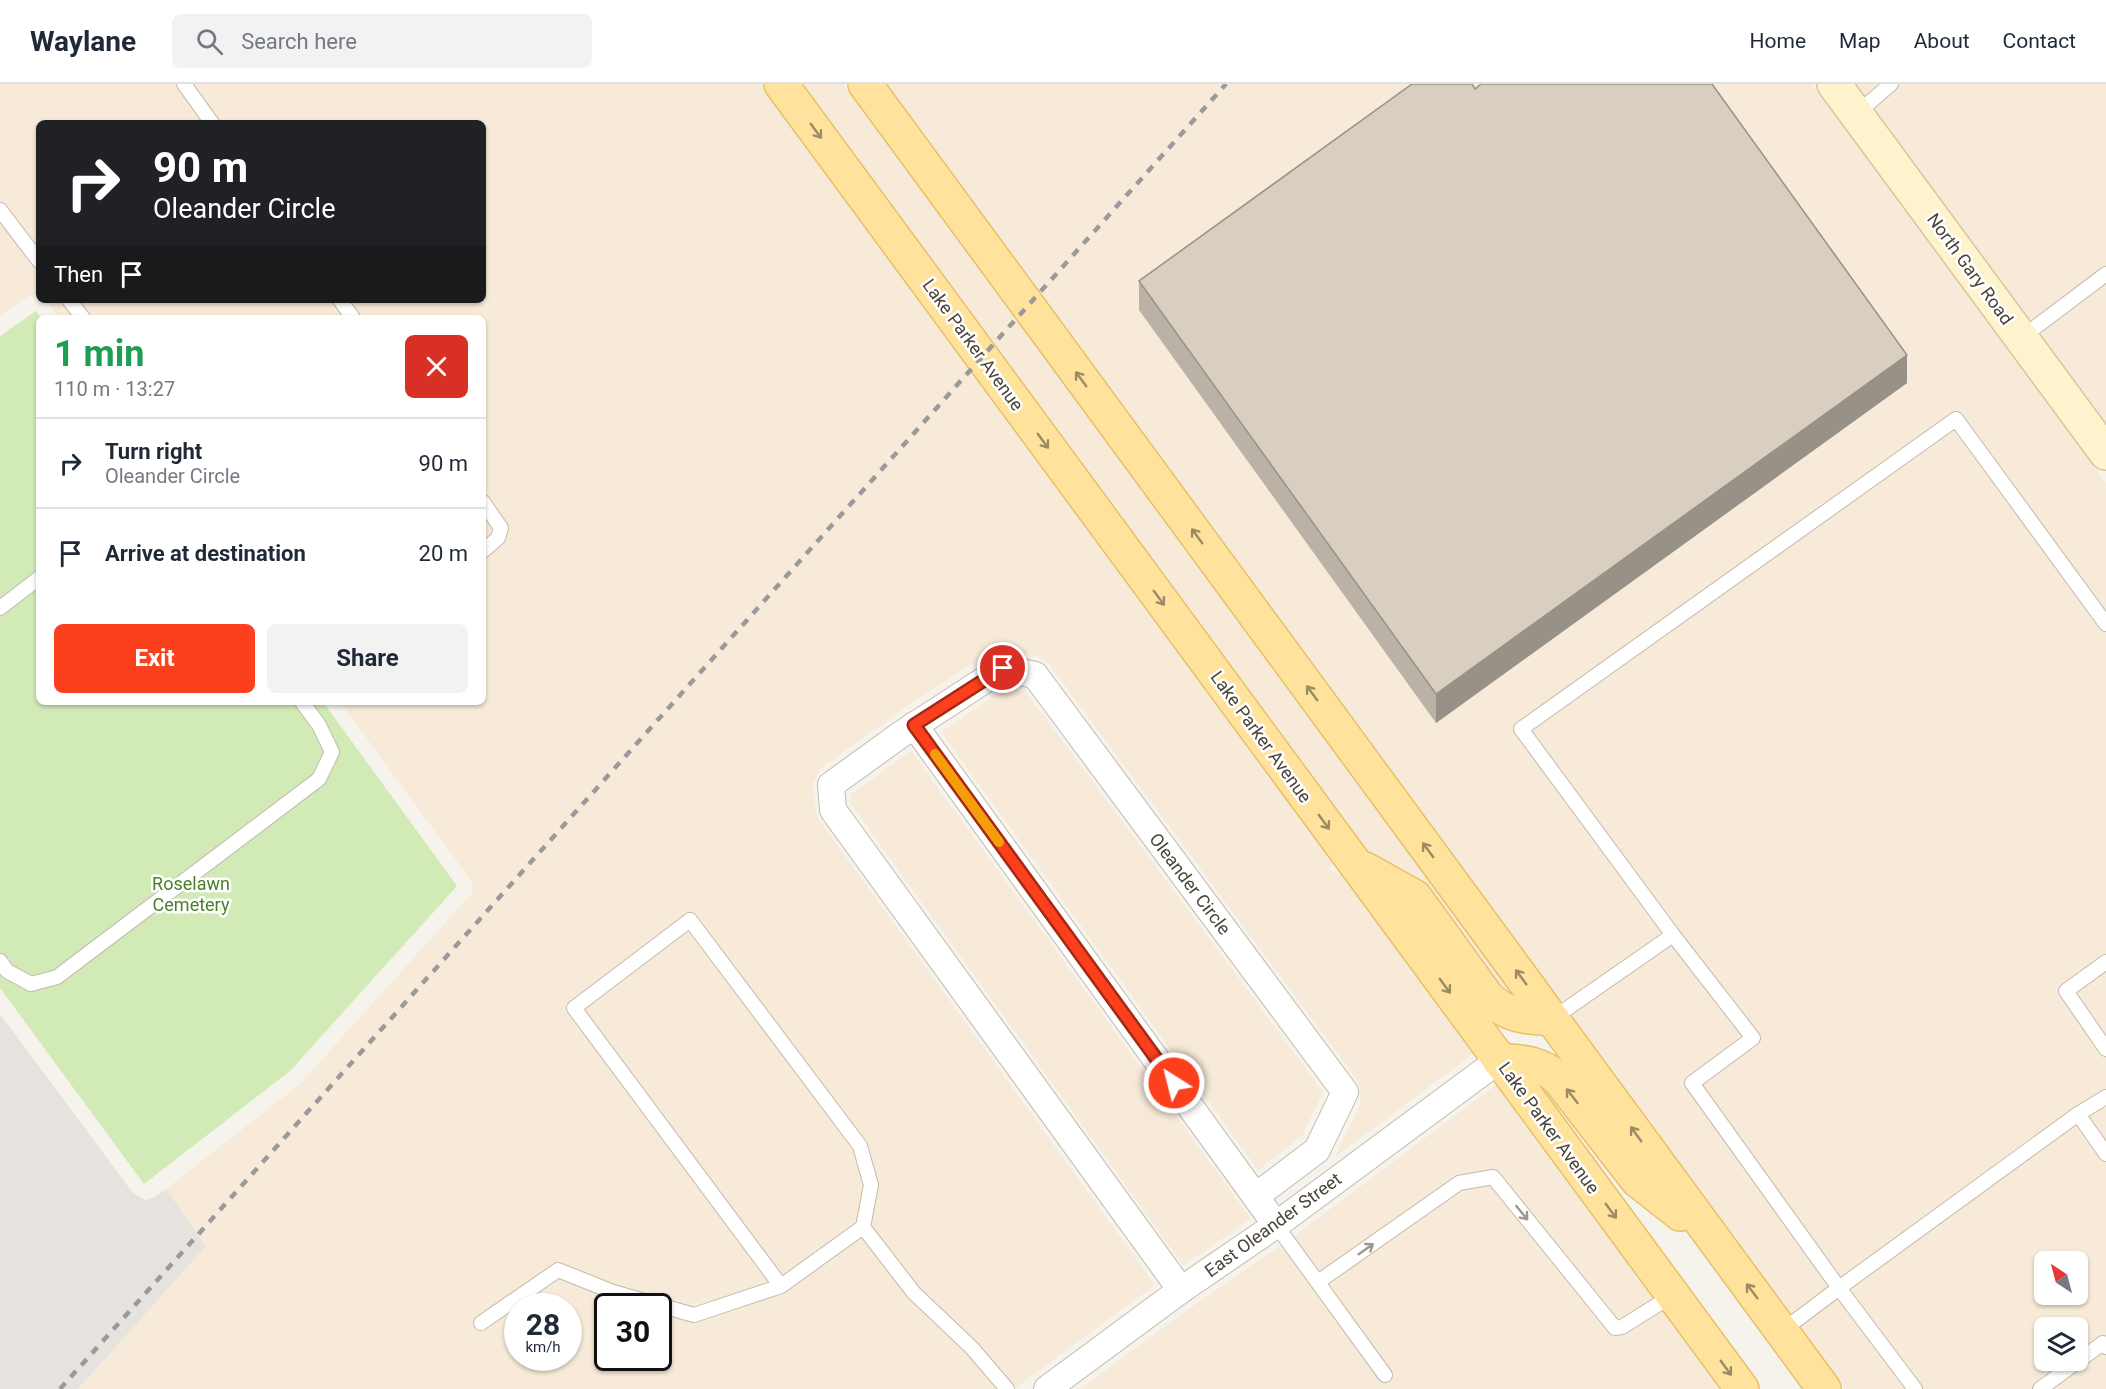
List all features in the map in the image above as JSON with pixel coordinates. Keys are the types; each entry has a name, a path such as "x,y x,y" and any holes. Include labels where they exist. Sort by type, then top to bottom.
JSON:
{"main road":[{"name":"Lake Parker Avenue","path":"781,84 1742,1389"},
{"path":"865,84 1824,1389"},
{"name":"North Gary Road","path":"1834,84 2106,453"},
{"path":"1353,862 1415,897 1488,998 1502,1009 1519,1017 1552,1018"},
{"path":"1499,1060 1532,1063 1547,1069 1558,1078 1637,1180 1714,1241"}],"street":[{"name":"Oleander Circle","path":"1181,1290 833,810 831,785 914,725 1003,668 1035,675 1345,1092 1317,1150 1256,1196"},
{"path":"914,725 1276,1225"},
{"name":"East Oleander Street","path":"1047,1389 1181,1290 1276,1225 1499,1060"}],"lane":[{"path":"184,84 210,120"},
{"path":"1856,114 1891,84"},
{"path":"0,210 36,257"},
{"path":"2021,338 2106,274"},
{"path":"71,303 81,315"},
{"path":"1915,1389 1839,1288 1692,1083 1753,1038 1673,936 1521,729 1956,419 2106,624"},
{"path":"486,506 501,528 498,538 486,548"},
{"path":"0,609 36,580"},
{"path":"0,961 7,971 31,984 57,977 319,779 333,752 319,725 304,705"},
{"path":"481,1323 558,1270 613,1292 694,1316 781,1286 863,1227 871,1185 860,1146 690,920 574,1008 781,1286"},
{"path":"1552,1018 1673,936"},
{"path":"2106,962 2066,991 2106,1049"},
{"path":"1782,1331 2078,1114 2106,1096"},
{"path":"2078,1114 2106,1154"},
{"path":"1318,1282 1459,1183 1493,1177 1615,1329 1622,1327 1673,1295"},
{"path":"1276,1225 1385,1375"},
{"path":"863,1227 914,1293 972,1348 1007,1389"},
{"path":"2040,1389 2105,1343"}],"shaded area":[{"path":"0,84 760,84 1332,863 1330,869 1343,876 1473,1054 1335,1157 1361,1102 1358,1081 1049,664 1037,656 1005,649 992,651 917,699 820,769 813,784 815,809 819,820 1155,1285 1014,1389 78,1389 206,1246 166,1189 300,1084 472,893 472,882 342,705 486,705 486,315 58,315 48,303 486,303 486,120 36,120 36,295 30,295 0,316"},
{"path":"803,84 843,84 1513,994 1501,986 1429,887 1364,848"},
{"path":"887,84 1812,84 2106,483 2106,1389 1845,1389 1737,1243 1739,1239 1727,1229 1570,1013 1569,1001 1560,1000"},
{"path":"1855,84 2106,84 2106,424"},
{"path":"1008,687 1026,692 1323,1092 1302,1136 1258,1170 941,732"},
{"path":"911,751 1251,1219 1183,1265 851,804 850,795"},
{"path":"0,1014 133,1193 146,1200 166,1189 206,1246 78,1389 0,1389"},
{"path":"1496,1085 1720,1389 1080,1389 1193,1306 1280,1246 1281,1248"}],"green space":[{"name":"Roselawn Cemetery","path":"36,311 39,315 36,315 36,705 325,705 457,886 290,1071 144,1184 0,988 0,336"}],"building":[{"path":"1412,84 1472,84 1475,89 1481,84 1712,84 1907,355 1436,694 1139,281"}],"railway":[{"path":"60,1389 1226,84"}],"slow traffic":[{"path":"935,754 999,842"}],"route":[{"path":"1003,668 914,725 1174,1083"}]}
